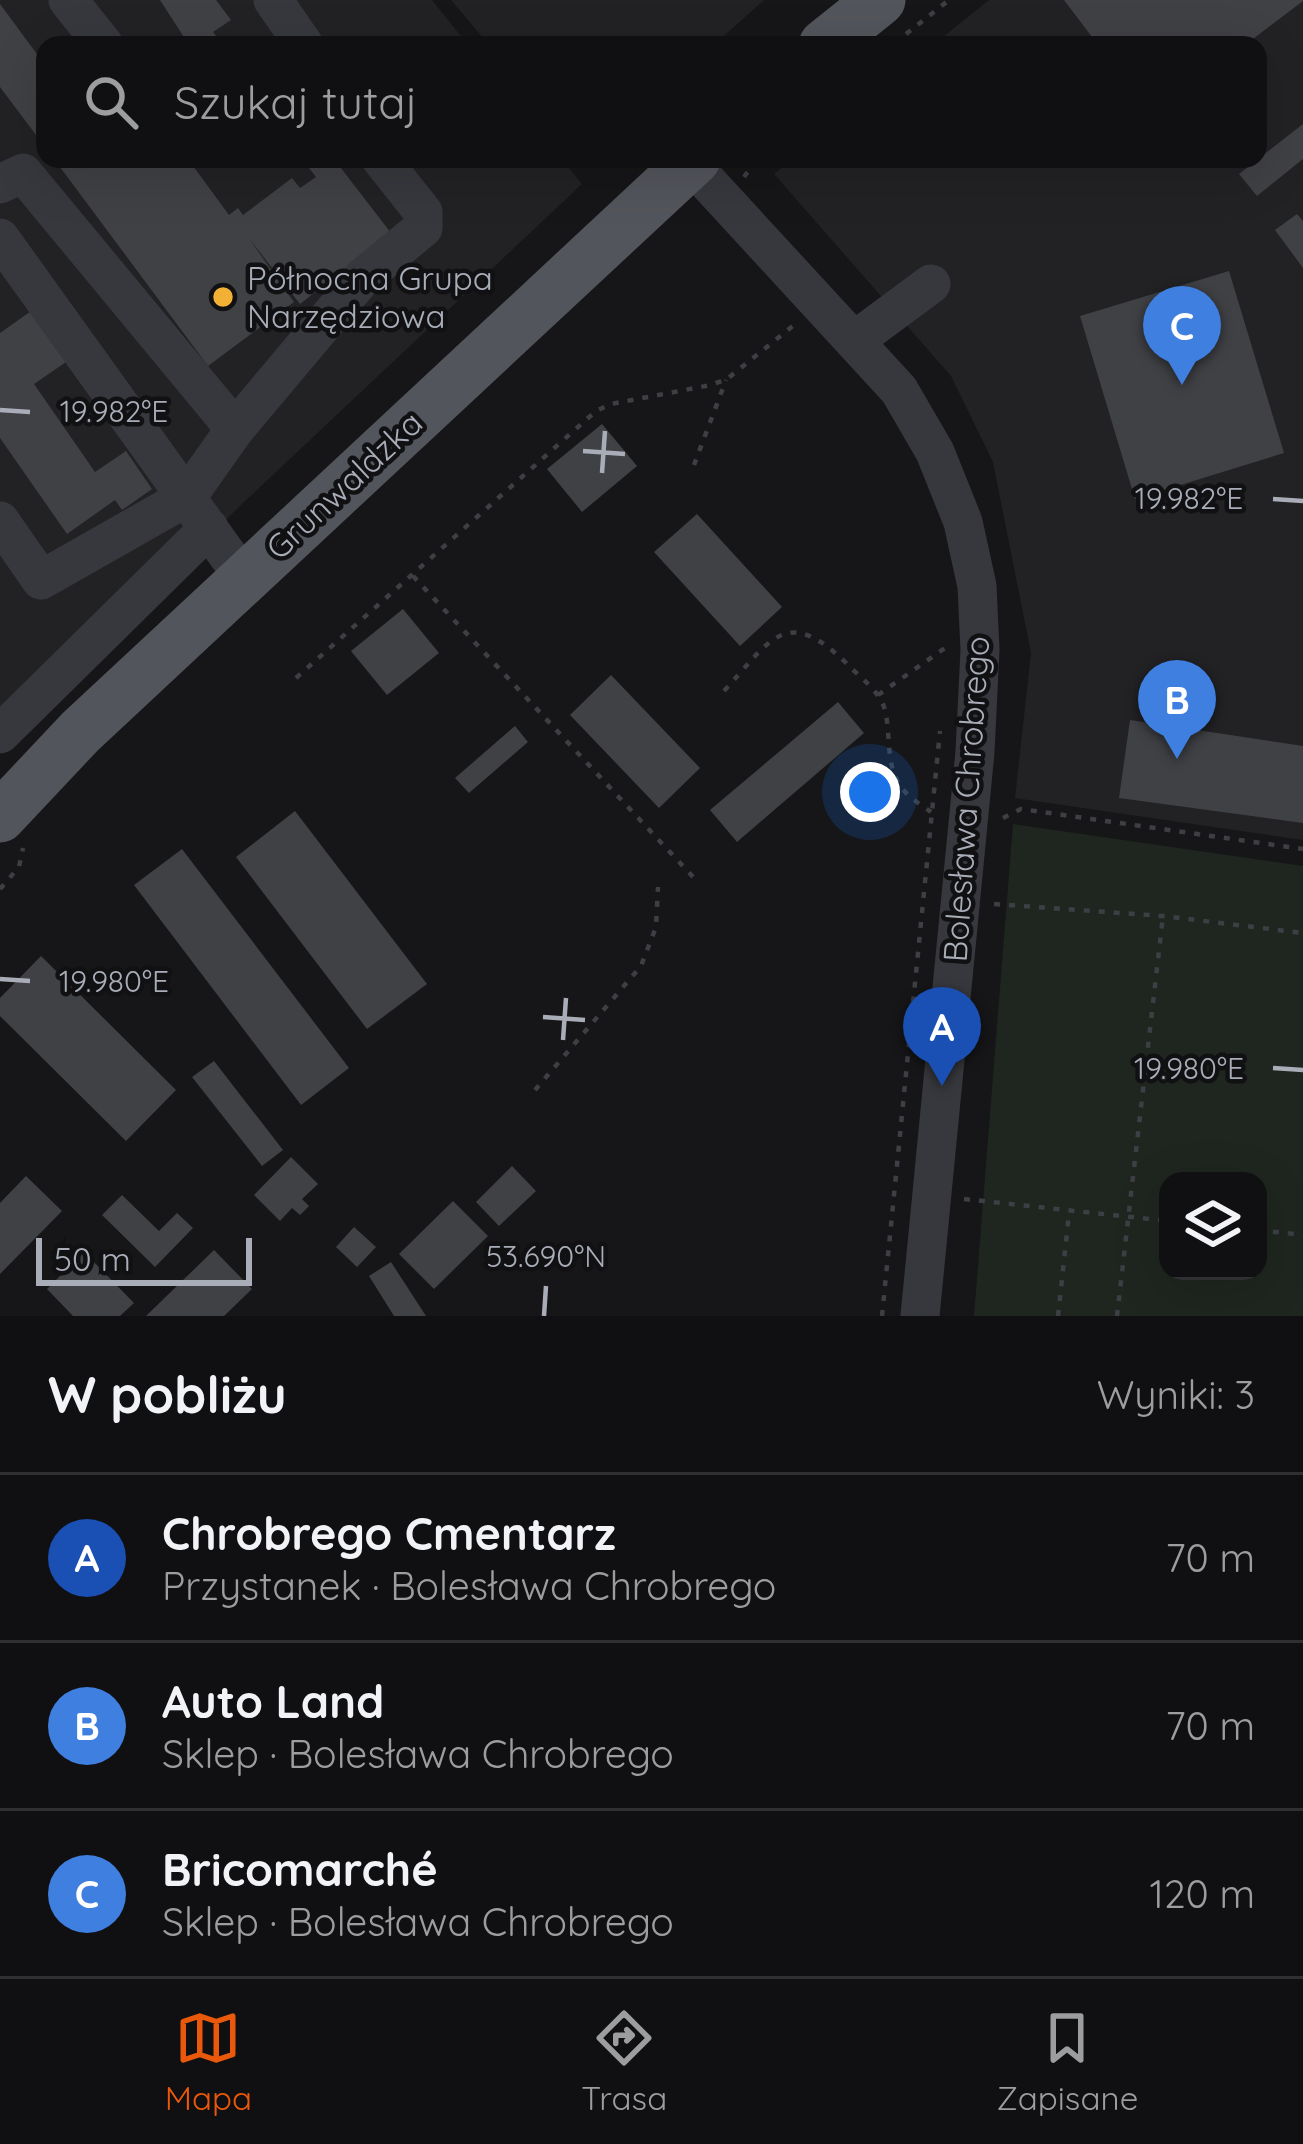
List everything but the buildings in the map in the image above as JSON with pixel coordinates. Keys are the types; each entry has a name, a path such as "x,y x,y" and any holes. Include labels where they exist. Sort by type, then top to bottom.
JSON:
{"main road":[{"path":"835,36 880,0"},
{"name":"Grunwaldzka","path":"0,817 80,732 685,168"}],"street":[{"path":"68,0 97,36"},
{"path":"273,0 298,36"},
{"path":"0,734 198,513 235,429 362,278 423,228 422,212 388,168"},
{"name":"Bolesława Chrobrego","path":"699,168 899,390 935,452 963,523 977,586 980,650 975,752 920,1316"},
{"path":"0,184 23,173 235,429"},
{"path":"0,238 244,578"},
{"path":"854,341 931,284"},
{"path":"0,521 41,580 198,513"}],"path":[{"path":"903,36 949,0"},
{"path":"296,678 596,411 727,379 794,325 807,339"},
{"path":"694,465 727,379"},
{"path":"412,575 695,879"},
{"path":"944,667 945,630"},
{"path":"724,691 784,632 802,632 824,641 878,695 885,709 891,766 902,788 932,812"},
{"path":"878,695 945,649"},
{"path":"882,1316 940,726"},
{"path":"1004,817 1021,809 1303,849"},
{"path":"535,1090 641,966 656,927 658,887"},
{"path":"994,904 1163,916 1303,933"},
{"path":"1117,1316 1163,916"},
{"path":"964,1198 1159,1220"},
{"path":"1058,1316 1069,1212"},
{"path":"1267,1231 1303,1235"}],"shaded area":[{"path":"0,0 432,0 461,36 36,36 36,168 569,168 582,184 241,505 32,712 0,753"},
{"path":"451,0 764,0 724,36 481,36"},
{"path":"989,0 1303,0 1303,840 1015,798 1031,653 993,462 951,376 774,174 781,168 1267,168 1267,36 944,36"},
{"path":"1013,824 1303,866 1303,1316 974,1316"}],"place":[{"name":"Północna Grupa Narzędziowa","path":"223,297"},
{"name":"Bricomarché","path":"1182,385"},
{"name":"Auto Land","path":"1177,759"},
{"name":"Chrobrego Cmentarz","path":"942,1086"}]}
